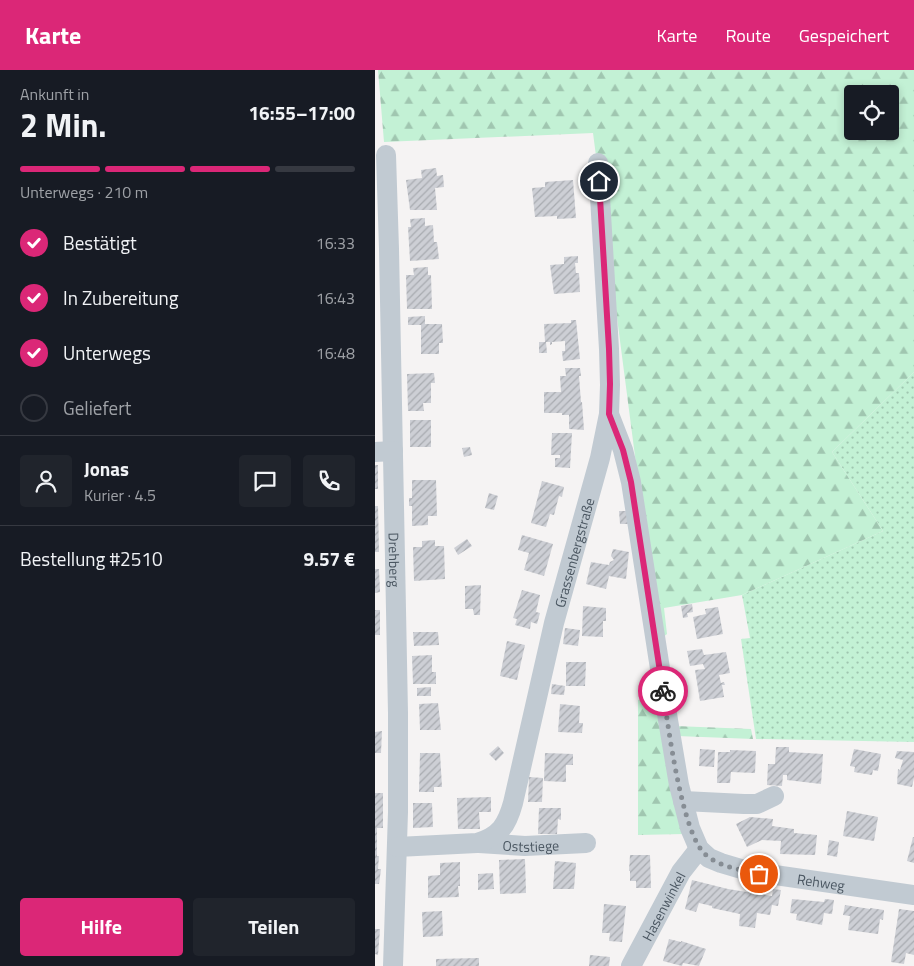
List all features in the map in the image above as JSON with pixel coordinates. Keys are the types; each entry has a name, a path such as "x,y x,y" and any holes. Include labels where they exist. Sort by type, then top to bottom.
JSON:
{"street":[{"name":"Drehberg","path":"386,155 389,249 384,451 398,712 397,847 393,966"},
{"name":"Grassenbergstraße","path":"397,847 477,843 495,836 510,814 555,623 600,458 609,414 609,349 597,162"},
{"path":"375,229 389,249"},
{"path":"609,414 623,450 631,482 666,711 689,828 699,849"},
{"path":"683,801 757,804 774,796"},
{"name":"Oststiege","path":"477,843 525,846 586,844"},
{"name":"Rehweg","path":"699,849 709,858 748,872 914,895"},
{"name":"Hasenwinkel","path":"631,966 681,872 699,849"}],"green space":[{"path":"378,70 914,70 914,372 832,452 883,531 742,595 664,608 667,634 661,639 655,610 593,133 384,142"},
{"path":"914,372 914,742 756,739 741,639 750,638 742,595 883,531 832,452"},
{"path":"660,695 684,834 638,835 638,700"},
{"path":"675,726 751,729 753,739 677,736"}],"building":[{"path":"436,168 437,176 443,175 444,187 435,188 437,210 410,210 406,180 422,178 421,170"},
{"path":"573,180 576,218 557,219 557,216 535,217 532,188 545,187 545,182"},
{"path":"425,218 425,226 433,225 434,242 437,242 439,259 410,261 408,227 411,227 410,219"},
{"path":"578,256 578,263 575,263 576,273 579,273 580,292 554,294 550,265 564,264 564,257"},
{"path":"428,267 428,275 431,275 432,309 407,309 406,275 414,275 413,268"},
{"path":"425,316 425,324 442,324 443,343 439,343 439,354 421,354 421,325 408,325 408,317"},
{"path":"571,320 576,320 580,359 563,361 562,351 565,351 565,341 552,342 550,345 550,342 546,342 547,353 539,353 539,342 545,342 544,324 571,323"},
{"path":"565,368 580,368 581,376 579,376 584,430 569,429 569,415 544,413 544,392 561,392 560,376 566,376"},
{"path":"434,373 435,383 431,383 431,403 423,403 424,411 408,411 407,374"},
{"path":"410,420 431,420 431,447 410,447"},
{"path":"552,433 572,433 570,468 555,467 555,458 560,458 560,455 551,455"},
{"path":"470,447 472,455 464,457 462,448"},
{"path":"375,465 378,465 378,489 375,489"},
{"path":"412,480 436,480 437,516 428,516 428,525 412,526 412,506 409,506 409,498 412,498"},
{"path":"542,481 564,487 562,497 559,496 554,515 550,514 546,527 531,523"},
{"path":"489,493 498,496 494,510 485,508"},
{"path":"375,506 378,506 379,552 375,552"},
{"path":"619,511 627,511 628,524 620,524"},
{"path":"522,535 553,544 544,576 524,570 529,553 518,550"},
{"path":"467,539 472,546 458,555 454,548"},
{"path":"435,540 435,546 444,546 445,579 414,581 413,547 422,547 422,541"},
{"path":"613,549 629,552 626,579 609,576 606,589 586,584 591,562 609,565 614,560 611,556"},
{"path":"375,569 379,569 380,592 375,593"},
{"path":"481,585 480,615 474,615 473,609 465,609 465,586"},
{"path":"522,590 540,595 536,612 540,613 537,624 531,622 530,629 515,625 517,619 513,618"},
{"path":"692,604 693,612 687,613 688,617 683,618 681,606"},
{"path":"583,606 606,608 606,621 603,621 603,637 582,636"},
{"path":"718,607 723,634 697,639 693,617 706,614 705,609"},
{"path":"375,610 380,610 380,635 375,635"},
{"path":"565,628 580,630 578,646 563,644"},
{"path":"413,632 438,632 439,645 414,646"},
{"path":"507,641 525,645 517,680 500,676"},
{"path":"702,649 704,655 726,652 730,673 719,675 721,683 724,682 725,685 722,685 724,697 700,701 695,670 705,669 703,664 690,666 687,651"},
{"path":"432,655 432,672 436,672 436,684 413,684 412,656"},
{"path":"566,662 586,662 585,686 566,686"},
{"path":"552,684 565,686 564,695 551,694"},
{"path":"431,687 431,696 417,696 417,688"},
{"path":"438,703 441,730 420,730 419,704"},
{"path":"560,704 580,706 579,723 583,723 582,733 558,732"},
{"path":"382,731 381,753 375,753 375,732"},
{"path":"498,746 504,753 496,761 489,754"},
{"path":"776,747 789,747 789,752 823,754 821,784 787,780 787,775 783,775 782,786 767,785 768,764 775,764"},
{"path":"700,749 715,750 714,767 699,766"},
{"path":"854,749 881,754 878,771 873,770 872,775 854,772 855,767 850,766"},
{"path":"730,750 756,751 755,773 731,772 730,783 717,783 718,752 730,752"},
{"path":"897,751 914,752 912,787 897,784 898,769 900,770 903,760 895,758"},
{"path":"420,753 440,753 442,787 434,787 434,792 419,792"},
{"path":"545,753 573,754 573,765 566,765 566,782 544,781"},
{"path":"529,777 543,778 542,802 528,802"},
{"path":"375,793 383,793 383,828 377,828 378,869 381,869 379,884 375,884"},
{"path":"491,797 491,812 479,812 480,829 458,829 457,798"},
{"path":"413,803 432,803 433,827 413,828"},
{"path":"539,808 561,808 561,820 558,819 557,834 538,834"},
{"path":"847,811 878,817 874,841 843,836"},
{"path":"750,817 773,819 772,826 794,829 794,833 817,835 815,855 780,854 781,841 762,840 747,847 736,824"},
{"path":"914,837 914,863 907,861"},
{"path":"829,840 839,842 837,857 827,855"},
{"path":"630,855 650,855 651,888 636,888 636,881 630,881"},
{"path":"525,859 526,893 500,894 499,860"},
{"path":"555,861 576,863 574,889 553,889"},
{"path":"460,862 459,897 428,898 428,876 440,875 440,863"},
{"path":"493,873 494,889 478,890 478,874"},
{"path":"692,880 728,889 772,896 773,889 781,890 778,906 772,905 770,915 757,913 755,928 739,926 740,914 699,903 696,912 685,909"},
{"path":"792,899 824,902 825,899 834,900 832,914 824,913 822,925 796,920 797,914 790,913"},
{"path":"604,904 626,906 622,942 609,941 610,933 602,933"},
{"path":"845,905 884,910 883,920 880,919 878,934 848,930 850,916 843,915"},
{"path":"899,909 914,911 914,955 906,953 904,964 891,962"},
{"path":"442,911 443,936 423,937 422,912"},
{"path":"375,929 380,929 378,955 375,954"},
{"path":"669,939 706,949 699,966 683,963 682,966 663,961"},
{"path":"590,955 610,957 609,966 589,966"},
{"path":"479,958 479,966 436,966 436,959"}],"way so far":[{"path":"663,691 679,785 689,828 695,843 709,858 737,869 759,874"}],"route":[{"path":"599,181 609,349 609,414 623,450 631,482 663,691"}]}
